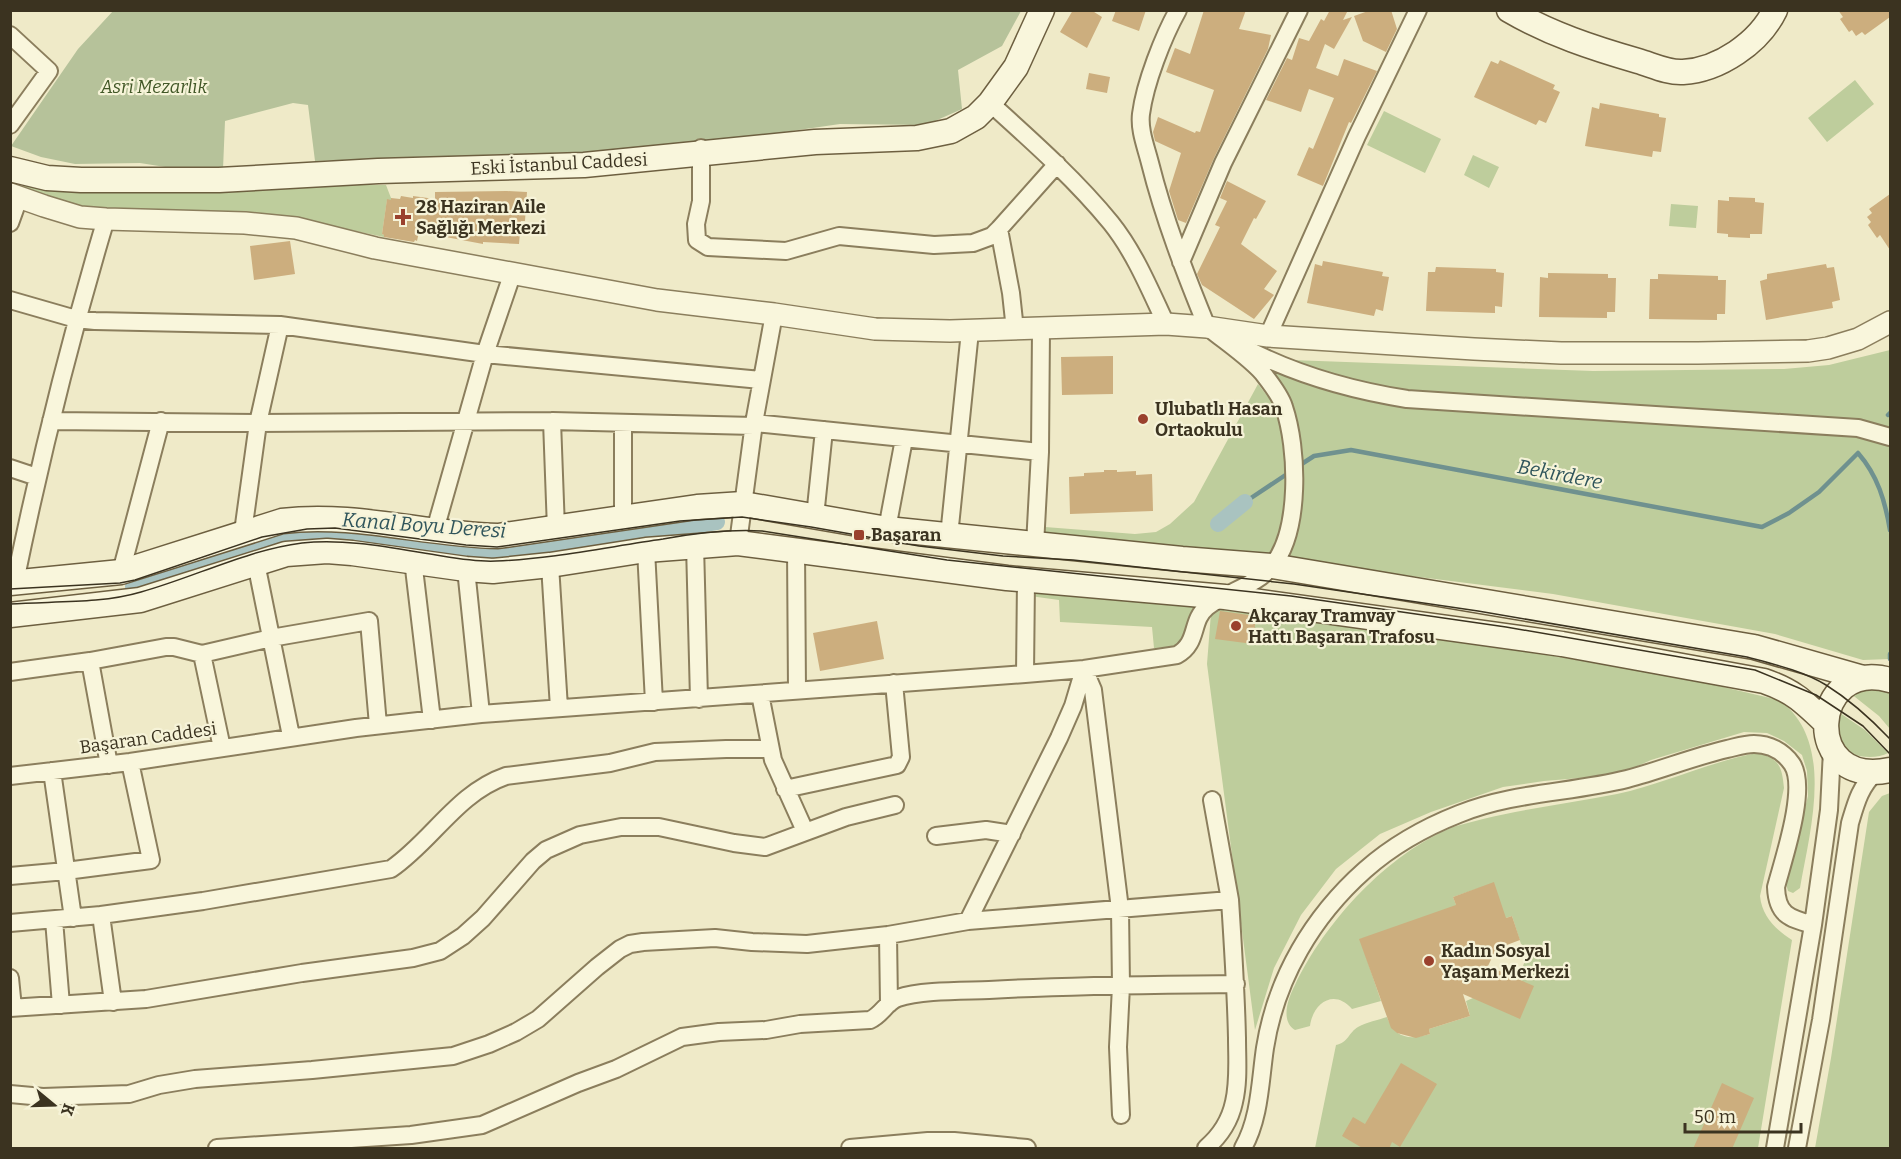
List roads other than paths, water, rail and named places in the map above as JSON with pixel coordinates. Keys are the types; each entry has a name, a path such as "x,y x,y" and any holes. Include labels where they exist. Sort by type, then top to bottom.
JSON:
{"main road":[{"name":"Eski İstanbul Caddesi","path":"10,169 47,178 81,180 219,180 378,171 551,167 700,151 807,136 927,130 959,118 982,97 1000,74 1019,42 1032,10"},
{"name":"Eski İstanbul Caddesi","path":"10,162 41,170 139,174 208,172 550,159 938,135 964,125 976,117 1003,88 1022,57 1042,10"},
{"path":"1509,10 1560,36 1679,72 1707,68 1737,52 1763,30 1775,10"},
{"path":"1541,10 1612,37 1662,52 1689,57 1712,50 1724,42 1741,30 1758,10"},
{"path":"13,583 121,572 282,521 316,518 362,521 476,536 498,536 697,507 741,523 795,549 1026,579 1225,597 1562,645 1764,681 1787,689 1825,722"},
{"path":"10,615 140,600 286,554 327,551 493,571 695,545 741,523 815,517 949,536 1272,566 1754,647 1863,678 1879,677 1890,680"},
{"path":"1863,678 1837,693 1828,707 1825,722 1826,738 1832,750 1844,764 1859,771 1883,772"}],"street":[{"path":"1165,34 1167,10"},
{"path":"1178,10 1165,34 1141,113 1141,126 1157,193 1181,262 1209,328 1264,374 1284,404 1293,448 1292,509 1282,551 1272,566 1258,579 1225,597"},
{"path":"1181,262 1228,153 1299,10"},
{"path":"1268,336 1357,136 1418,10"},
{"path":"10,35 49,71 10,124"},
{"path":"990,103 1057,164 1112,225 1146,280 1166,324"},
{"path":"700,151 701,201 695,232 697,240 708,247 786,251 839,236 909,244 953,246 983,241 999,229 1057,164"},
{"path":"10,223 15,196 64,213 106,219 245,223 296,228 375,248 657,300 875,329 970,331 1166,324 1268,336 1561,353 1808,351 1858,339 1890,322"},
{"path":"13,583 76,319 106,219"},
{"path":"999,229 1011,293 1015,330"},
{"path":"435,530 485,354 513,272"},
{"path":"10,300 76,319 280,325 485,354 761,380"},
{"path":"741,523 761,380 774,314"},
{"path":"243,532 258,423 280,325"},
{"path":"1035,545 1040,452 1041,328"},
{"path":"1209,328 1266,359 1305,374 1370,393 1398,397 1858,428 1890,437"},
{"path":"949,536 970,331"},
{"path":"51,421 552,422 754,425 1040,452"},
{"path":"121,572 161,421"},
{"path":"552,422 556,529"},
{"path":"623,424 623,517"},
{"path":"815,517 824,430"},
{"path":"887,529 904,439"},
{"path":"10,468 37,477"},
{"path":"695,545 699,699"},
{"path":"795,549 797,691"},
{"path":"646,550 654,702"},
{"path":"413,560 432,720"},
{"path":"256,563 291,736"},
{"path":"550,565 559,708"},
{"path":"466,569 481,714"},
{"path":"1025,674 1026,579"},
{"name":"Başaran Caddesi","path":"10,776 109,765 291,736 481,714 1084,669 1177,655 1185,651 1191,644 1199,617 1207,607 1225,597"},
{"path":"10,672 166,647 202,654 271,638 369,621 378,725"},
{"path":"202,654 222,748"},
{"path":"90,661 109,765"},
{"path":"968,921 1073,706 1084,669"},
{"path":"1084,669 1093,690 1120,909 1121,986 1118,1047 1121,1115"},
{"path":"785,789 897,765 901,757 894,683"},
{"path":"760,694 770,749 785,789 805,831"},
{"path":"1242,1149 1251,1133 1257,1112 1270,1017 1279,990 1305,940 1342,893 1365,869 1398,845 1458,814 1529,794 1599,785 1630,778 1714,752 1751,744 1768,746 1782,753 1793,765 1798,781 1798,797 1776,887 1777,901 1782,910 1791,918 1813,925"},
{"path":"10,923 101,915 203,901 391,869 414,852 442,820 478,789 506,776 610,763 655,752 770,749"},
{"path":"1775,1149 1830,810 1832,750"},
{"path":"10,876 151,860 130,762"},
{"path":"52,771 73,918"},
{"path":"1797,1149 1821,1020 1850,823 1859,793 1867,781 1883,772"},
{"path":"1206,1149 1226,1124 1234,1104 1237,1084 1236,984 1230,900 1212,800"},
{"path":"10,978 12,1008 167,997 302,973 413,958 440,951 464,936 533,861 546,850 580,835 605,829 659,827 758,847 771,845 846,817 895,805"},
{"path":"936,836 986,830 1012,834"},
{"path":"10,1094 43,1097 129,1094 159,1085 195,1079 453,1056 489,1044 538,1019 597,967 630,944 715,938 807,944 888,935 968,921 1230,900"},
{"path":"101,915 113,1002"},
{"path":"54,920 61,1005"},
{"path":"888,935 888,1004"},
{"path":"217,1149 411,1136 482,1125 616,1069 682,1038 720,1032 766,1030 800,1024 870,1020 877,1017 888,1004 900,997 944,992 1236,984"},
{"path":"850,1149 928,1141 954,1141 1027,1149"}],"waterway":[{"name":"Bekirdere","path":"1297,467 1314,456 1351,450 1762,527 1789,513 1819,492 1858,453 1880,489 1890,530"},
{"name":"Bekirdere","path":"1245,502 1290,472"},
{"path":"1218,524 1245,502"},
{"name":"Kanal Boyu Deresi","path":"133,587 281,540 319,537 363,539 499,555 717,522"},
{"path":"1890,654 1890,659"}],"tram line":[{"path":"10,589 120,583 135,580 262,537 307,529 335,528 497,547 680,521 742,517 919,546 1294,584 1478,611 1747,657 1798,672 1826,685 1860,710 1890,739"},
{"path":"10,604 110,599 126,596 241,558 282,546 302,543 355,543 489,561 559,555 700,533 762,531 947,560 1291,596 1506,627 1755,670 1816,695 1863,726 1890,754"}],"place":[{"name":"28 Haziran Aile Sağlığı Merkezi","path":"403,217"},
{"name":"Ulubatlı Hasan Ortaokulu","path":"1143,419"},
{"name":"Başaran","path":"859,535"},
{"name":"Akçaray Tramvay Hattı Başaran Trafosu","path":"1236,626"},
{"name":"Kadın Sosyal Yaşam Merkezi","path":"1429,961"}],"park label":[{"name":"Asri Mezarlık","path":"154,87"}]}
